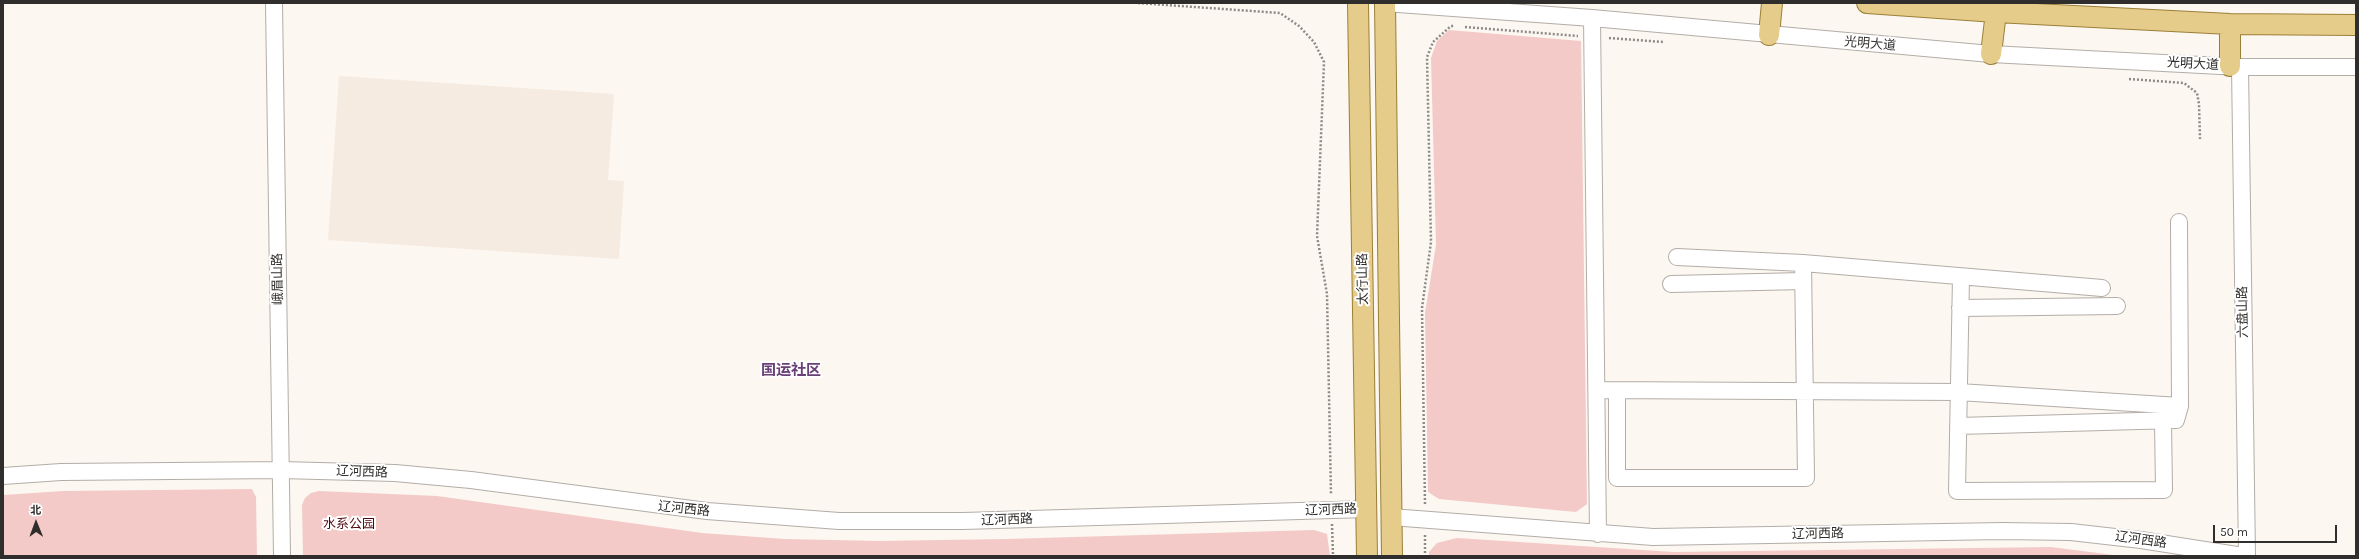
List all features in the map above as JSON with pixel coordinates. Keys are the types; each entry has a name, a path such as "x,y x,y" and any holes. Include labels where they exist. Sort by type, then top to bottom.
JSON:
{"main road":[{"name":"太行山路","path":"1358,3 1367,556"},
{"name":"太行山路","path":"1385,3 1392,556"},
{"path":"1769,36 1772,3"},
{"path":"1867,3 1996,12 2230,24 2356,25"},
{"path":"1991,54 1996,12"},
{"path":"2230,24 2235,67"}],"street":[{"name":"峨眉山路","path":"274,3 282,556"},
{"name":"光明大道","path":"1385,3 1592,18 1769,36 1991,54 2235,67 2356,67"},
{"path":"1592,18 1598,390 1598,534"},
{"name":"六盘山路","path":"2235,67 2247,556"},
{"path":"1958,426 2163,422 2176,420 2180,406 2179,222"},
{"path":"1677,257 1803,263 2102,288"},
{"path":"1617,391 1617,478 1806,478 1803,263"},
{"path":"1961,277 1957,491 2164,490 2163,422"},
{"path":"1671,284 1804,281"},
{"path":"1960,308 2117,306"},
{"path":"1598,390 1959,392 2180,406"},
{"name":"辽河西路","path":"3,476 61,472 281,470 416,475 707,511 839,521 963,521 1367,509"},
{"name":"辽河西路","path":"1391,517 1598,534 1681,537 2002,531 2071,532 2141,540 2243,556"}],"path":[{"path":"1138,3 1280,13 1299,26 1314,42 1324,62 1317,236 1327,294 1333,556"},
{"path":"1425,556 1422,308 1431,242 1427,57 1433,42 1451,26 1586,36"},
{"path":"1602,38 1666,43"},
{"path":"2120,78 2184,83 2197,92 2199,104 2200,139"}],"shaded area":[{"path":"339,76 614,94 608,180 624,181 619,259 328,240"}],"green space":[{"path":"1449,30 1581,41 1587,504 1576,512 1439,499 1428,492 1425,313 1436,245 1431,58 1437,41"},
{"path":"252,489 256,497 257,556 3,556 3,495 64,491"},
{"name":"水系公园","path":"319,491 437,496 702,533 785,539 879,541 1006,539 1314,530 1327,534 1330,556 303,556 302,505 305,498 311,493"},
{"path":"1457,538 1674,552 2051,547 2121,556 1429,556 1429,552 1437,543"}],"district":[{"name":"国运社区","path":"791,371"}]}
